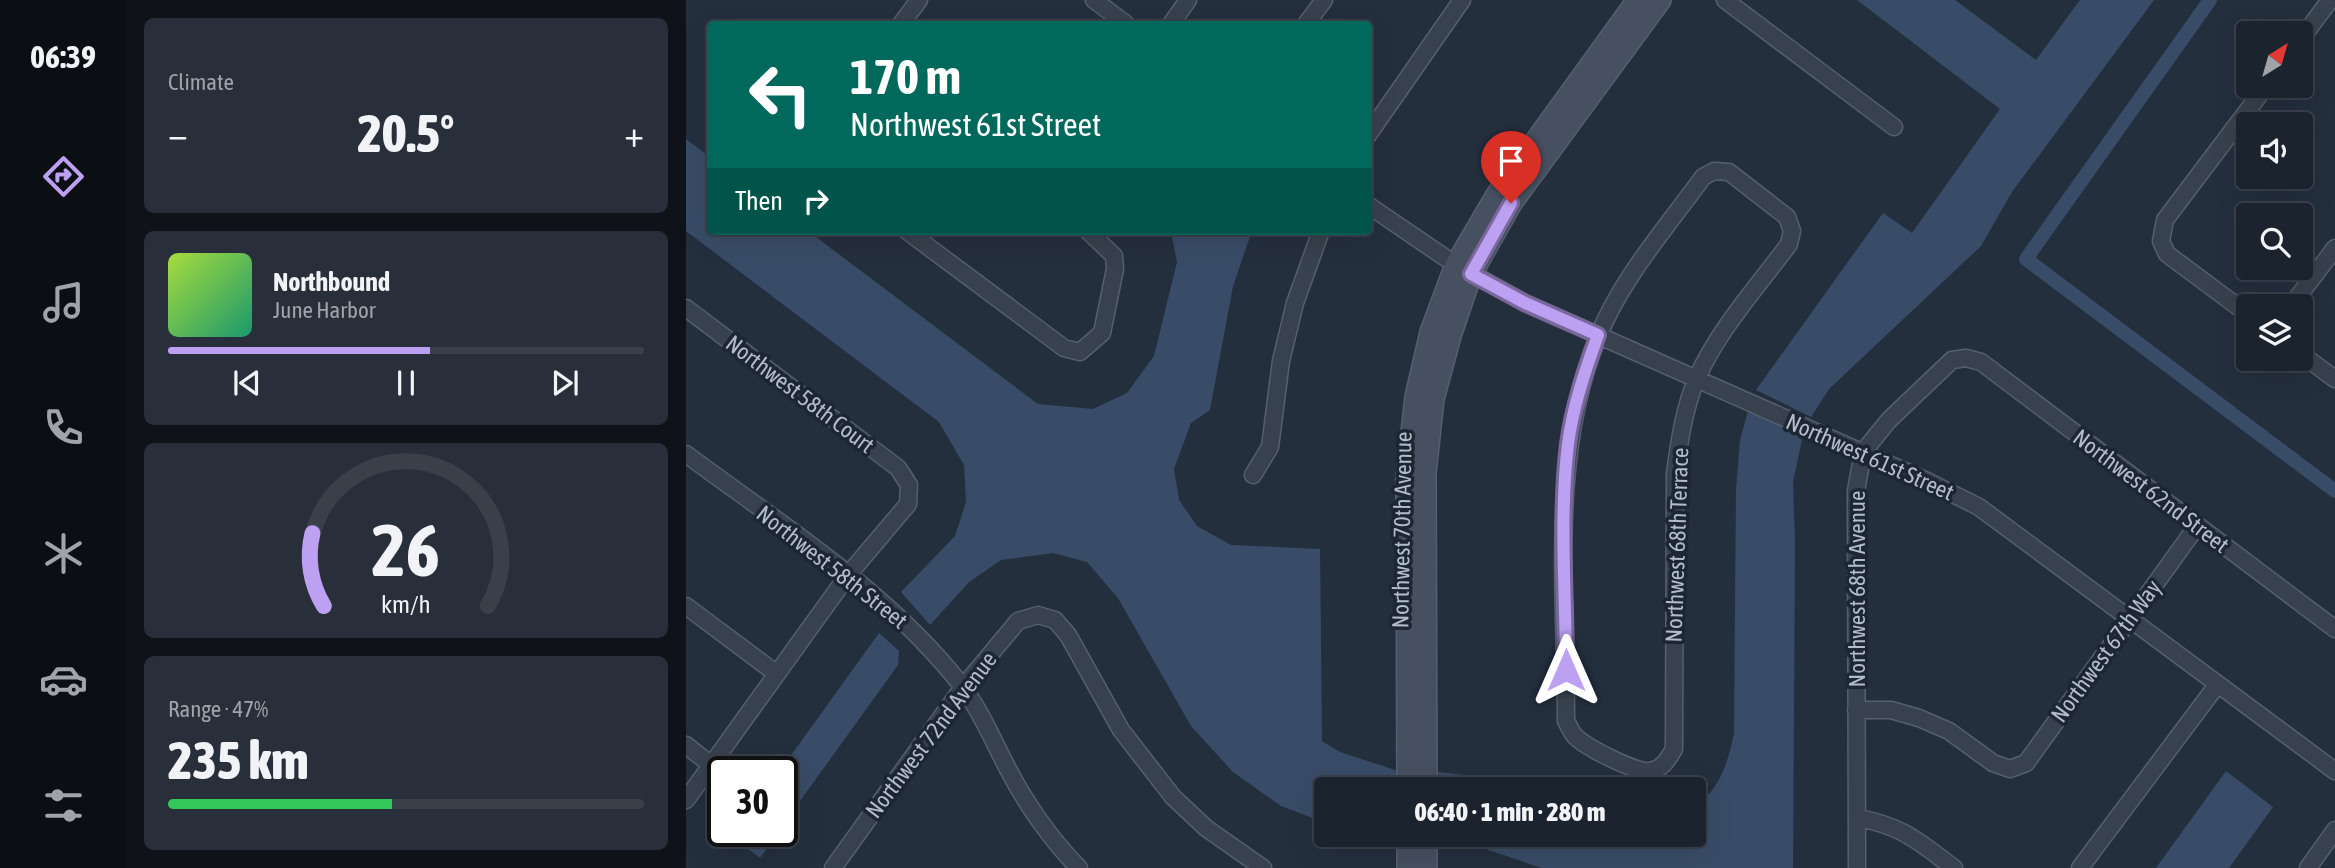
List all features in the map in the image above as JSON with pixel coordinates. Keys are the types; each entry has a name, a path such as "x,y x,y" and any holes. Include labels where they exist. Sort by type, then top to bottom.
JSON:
{"street":[{"path":"903,21 919,0"},
{"path":"1094,0 1122,21"},
{"path":"1173,21 1188,0"},
{"path":"1308,21 1324,0"},
{"path":"1372,129 1462,0"},
{"name":"Northwest 70th Avenue","path":"1408,777 1407,477 1416,397 1432,332 1497,195 1638,0"},
{"name":"Northwest 70th Avenue","path":"1426,777 1425,473 1433,399 1464,269 1660,0"},
{"path":"1725,0 1894,127"},
{"path":"2314,22 2330,0"},
{"path":"2236,304 2167,254 2161,241 2165,220 2257,98"},
{"name":"Northwest 68th Terrace","path":"1714,171 1729,172 1787,217 1792,231 1789,244 1732,321 1696,379 1680,436 1675,474 1674,749 1666,763 1653,771 1640,771 1582,743 1566,722 1568,444 1579,390 1598,335 1627,283 1703,177 1714,171"},
{"name":"Northwest 61st Street","path":"1372,208 1464,269 1525,303 1863,452 1979,508 2335,771"},
{"path":"912,235 1064,348 1080,352 1102,333 1115,269 1114,256 1093,235"},
{"path":"1253,475 1269,447 1281,361 1295,303 1320,235"},
{"path":"2300,294 2335,248"},
{"name":"Northwest 58th Court","path":"686,308 898,468 909,485 908,504 848,575"},
{"name":"Northwest 68th Avenue","path":"1857,868 1856,491 1863,452 1889,420 1952,360 1966,358"},
{"name":"Northwest 62nd Street","path":"1966,358 1981,362 2335,629"},
{"path":"2313,363 2335,379"},
{"name":"Northwest 58th Street","path":"686,454 891,609 963,687 1010,773 1041,820 1079,868"},
{"name":"Northwest 67th Way","path":"1856,710 1891,710 1919,718 1949,731 1993,763 2010,769 2026,763 2197,526"},
{"path":"718,756 848,575"},
{"path":"686,606 777,674"},
{"name":"Northwest 72nd Avenue","path":"841,865 963,687 1017,621 1038,615 1055,620 1068,635 1121,730 1173,797 1206,828 1263,868"},
{"path":"2080,868 2217,685"},
{"path":"686,746 707,762"},
{"path":"686,800 707,771"},
{"path":"1858,818 1889,823 1954,868"},
{"path":"2308,868 2335,830"},
{"path":"1408,847 1408,868"},
{"path":"1426,847 1426,868"}],"water":[{"path":"1857,0 1955,0 2036,60 2080,0 2154,0 2012,192 1981,246 1829,389 1811,417 1756,390 1883,213 1912,233 2000,109"},
{"path":"686,139 707,155 707,235 813,235 1038,404 1093,409 1127,393 1154,356 1177,262 1172,235 1251,235 1233,286 1210,410 1191,423 1174,469 1179,500 1197,526 1231,545 1320,549 1322,741 1340,752 1398,771 1398,777 1314,777 1314,818 1281,806 1233,772 1191,726 1118,598 1087,562 1053,553 1001,560 969,582 930,625 901,592 955,536 966,502 964,465 939,422 686,231"},
{"path":"1748,411 1803,435 1793,482 1793,868 1541,868 1486,849 1453,847 1706,847 1706,797 1722,775 1734,733 1736,489 1740,440"},
{"path":"879,633 899,651 898,665 798,804 798,756 791,756"},
{"path":"2226,771 2273,807 2229,868 2156,868"},
{"path":"1438,772 1482,777 1438,777"},
{"path":"745,847 768,847 760,858"}],"waterway":[{"path":"2210,0 2026,259 2335,491"}],"route":[{"path":"1511,203 1471,274 1525,303 1598,335 1579,390 1568,444 1565,491 1566,670"}]}
